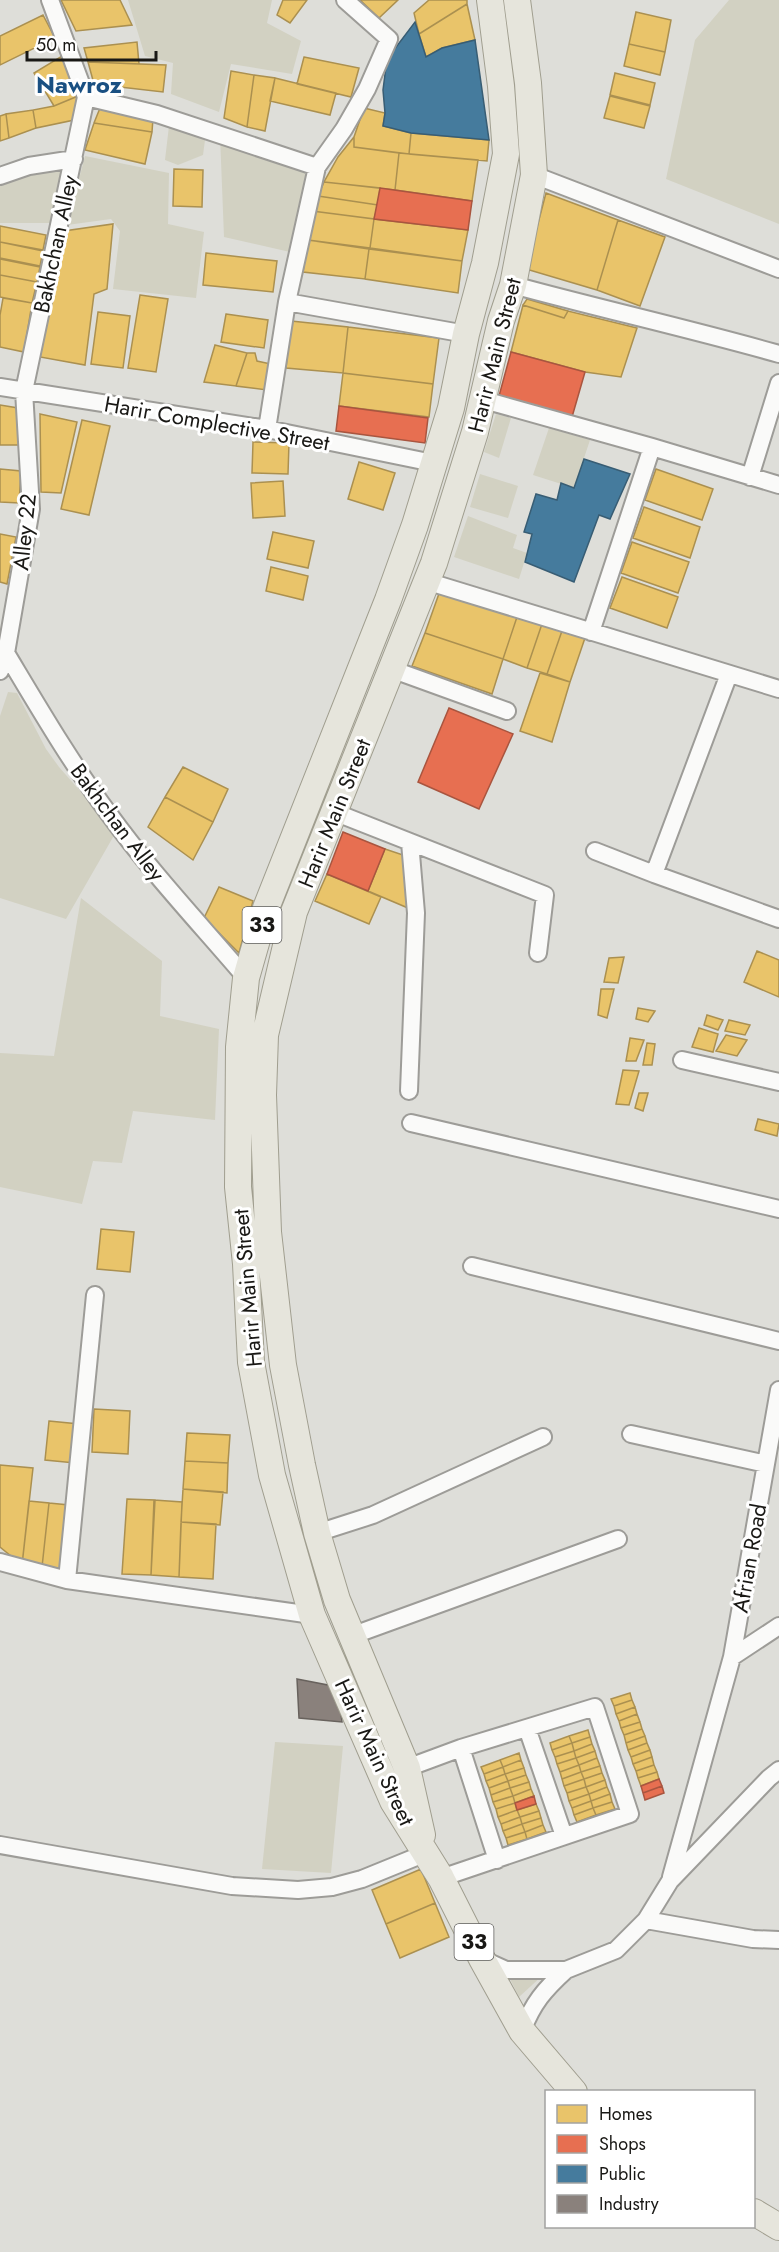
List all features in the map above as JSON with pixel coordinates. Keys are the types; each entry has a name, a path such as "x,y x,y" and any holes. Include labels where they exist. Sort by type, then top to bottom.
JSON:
{"main road":[{"name":"Harir Main Street","path":"426,1853 407,1768 337,1600 317,1533 302,1465 285,1376 275,1300 267,1221 262,1095 265,1035 278,971 294,912 430,572 484,400 501,321 513,285 534,175 528,83 517,0"},
{"name":"Harir Main Street","path":"426,1853 393,1801 312,1615 272,1475 251,1362 246,1264 238,1177 238,1047 246,978 267,908 388,600 451,408 466,334 485,263 506,154 494,1"},
{"path":"404,556 430,572"},
{"name":"33","path":"426,1853 522,2031 573,2090"},
{"path":"755,2213 779,2227"}],"street":[{"path":"50,0 86,97 157,114 317,167"},
{"path":"267,429 287,302 317,167 344,129 367,89 389,39 345,0"},
{"name":"Bakhchan Alley","path":"24,391 86,97"},
{"path":"0,176 29,166 74,159"},
{"path":"534,175 779,269"},
{"path":"513,285 642,320 694,330 779,354"},
{"path":"287,302 466,334"},
{"path":"750,477 779,383"},
{"name":"Harir Complective Street","path":"0,387 267,429 433,462"},
{"name":"Alley 22","path":"0,672 6,653 31,509 24,391"},
{"path":"484,400 779,485"},
{"path":"591,632 652,447"},
{"path":"430,572 591,632 779,689"},
{"name":"Bakhchan Alley","path":"6,653 56,737 109,814 154,872 246,978"},
{"path":"390,669 507,711"},
{"path":"654,874 729,674"},
{"path":"334,812 545,895 538,953"},
{"path":"409,1091 416,913 410,842"},
{"path":"595,851 779,919"},
{"path":"682,1060 779,1083"},
{"path":"411,1123 779,1209"},
{"path":"472,1266 779,1341"},
{"path":"67,1580 95,1295"},
{"name":"Afrian Road","path":"670,1881 732,1657 779,1390"},
{"path":"631,1434 766,1464"},
{"path":"317,1533 373,1515 543,1437"},
{"path":"351,1636 618,1539"},
{"path":"0,1562 67,1580 312,1615"},
{"path":"732,1657 779,1626"},
{"path":"407,1768 460,1748 595,1707 630,1814 441,1878"},
{"path":"526,1728 564,1836"},
{"path":"460,1748 496,1860"},
{"path":"522,2031 531,2010 544,1990 566,1970 616,1950 646,1920 670,1881 779,1770"},
{"path":"0,1845 232,1886 298,1890 332,1887 362,1879 426,1853"},
{"path":"646,1920 753,1939 779,1940"},
{"path":"482,1959 506,1970 566,1970"}],"shaded area":[{"path":"128,0 272,0 267,23 301,41 292,74 231,64 219,112 171,94 173,63 145,56"},
{"path":"729,0 779,0 779,224 666,179 695,40"},
{"path":"169,126 205,140 203,155 178,165 165,160"},
{"path":"220,135 308,161 290,252 224,237"},
{"path":"85,156 169,173 168,224 204,232 196,298 113,289 120,231 111,219 67,225"},
{"path":"66,166 50,223 0,223 0,185 39,169"},
{"path":"496,414 511,418 499,458 484,452"},
{"path":"549,428 590,440 574,488 533,475"},
{"path":"480,474 518,486 508,518 470,507"},
{"path":"468,516 517,535 513,548 527,553 519,579 454,557"},
{"path":"8,692 17,693 46,749 116,832 66,919 0,898 0,716"},
{"path":"81,898 162,961 160,1016 219,1029 215,1120 133,1111 122,1163 93,1161 82,1204 0,1187 0,1053 54,1056"},
{"path":"275,1742 343,1746 331,1873 262,1869"},
{"path":"543,1975 519,1997 509,1977"}],"building: Homes":[{"path":"61,0 120,0 132,25 76,31"},
{"path":"283,0 307,0 290,23 277,15"},
{"path":"360,0 398,0 379,18"},
{"path":"429,0 467,0 467,4 419,34 414,13"},
{"path":"467,4 475,40 442,48 426,57 419,34"},
{"path":"636,12 671,20 665,52 629,44"},
{"path":"43,15 55,38 0,65 0,36"},
{"path":"137,42 139,64 88,62 84,48"},
{"path":"629,44 665,52 660,75 624,66"},
{"path":"62,56 78,96 54,106 34,73"},
{"path":"304,57 359,68 351,97 297,84"},
{"path":"88,62 166,65 163,92 94,84"},
{"path":"231,71 254,75 247,127 224,118"},
{"path":"615,73 655,83 650,105 610,95"},
{"path":"254,75 275,78 265,131 247,127"},
{"path":"275,78 336,93 330,115 270,101"},
{"path":"78,96 74,120 36,128 33,110 54,106"},
{"path":"610,96 650,106 644,128 604,118"},
{"path":"100,108 153,118 152,132 94,123"},
{"path":"364,108 385,113 383,126 411,133 409,154 354,147 354,137"},
{"path":"33,110 36,128 9,138 6,114"},
{"path":"6,114 9,138 0,141 0,116"},
{"path":"94,123 152,132 145,164 85,150"},
{"path":"411,133 489,140 487,161 409,154"},
{"path":"354,137 354,147 399,153 395,190 324,182 338,157"},
{"path":"399,153 478,160 472,201 395,190"},
{"path":"174,169 203,170 202,207 173,206"},
{"path":"324,182 380,188 378,205 318,196"},
{"path":"546,193 618,220 597,290 526,269"},
{"path":"318,196 378,205 374,219 312,211"},
{"path":"312,211 374,219 370,248 308,240"},
{"path":"374,219 468,230 462,261 370,248"},
{"path":"618,220 665,237 640,306 597,290"},
{"path":"113,224 107,289 94,294 85,365 40,357 64,231"},
{"path":"0,226 46,235 43,250 0,242"},
{"path":"308,240 369,249 365,279 303,272"},
{"path":"0,242 43,251 40,266 0,258"},
{"path":"369,249 462,261 458,293 365,279"},
{"path":"206,253 277,261 273,292 203,285"},
{"path":"0,259 40,267 37,282 0,275"},
{"path":"0,275 37,282 32,303 0,297"},
{"path":"140,295 168,299 156,372 128,368"},
{"path":"3,298 32,303 24,352 0,347 0,315"},
{"path":"527,299 568,311 564,318 523,305"},
{"path":"523,305 564,318 568,311 637,328 621,377 585,372 511,352"},
{"path":"98,312 130,316 123,368 91,364"},
{"path":"226,314 268,320 264,348 221,342"},
{"path":"291,321 348,327 343,373 286,368"},
{"path":"348,327 439,338 433,384 343,373"},
{"path":"215,345 247,353 236,386 204,382"},
{"path":"247,353 255,353 257,361 271,364 267,390 236,386"},
{"path":"343,373 433,384 429,417 339,406"},
{"path":"0,405 18,408 22,445 0,445"},
{"path":"40,414 77,422 61,493 41,492"},
{"path":"82,420 110,426 89,515 61,509"},
{"path":"253,442 289,443 288,474 252,473"},
{"path":"359,462 395,473 383,510 348,499"},
{"path":"0,469 21,471 19,503 0,502"},
{"path":"656,469 713,489 702,520 645,500"},
{"path":"283,481 285,516 253,518 251,483"},
{"path":"644,507 700,527 690,558 633,538"},
{"path":"273,532 314,541 308,568 267,559"},
{"path":"0,534 16,537 7,584 0,582"},
{"path":"632,542 689,562 678,593 621,573"},
{"path":"271,567 308,576 303,600 266,591"},
{"path":"622,577 678,597 667,628 610,608"},
{"path":"441,588 518,614 503,659 425,633"},
{"path":"518,614 543,621 527,668 503,659"},
{"path":"543,621 563,628 547,674 527,668"},
{"path":"563,628 586,635 570,682 547,674"},
{"path":"425,633 503,659 492,694 412,666"},
{"path":"540,673 570,682 552,742 520,731"},
{"path":"183,767 228,789 213,822 165,797"},
{"path":"165,797 213,822 193,860 148,827"},
{"path":"385,849 406,856 408,908 368,891"},
{"path":"327,874 381,897 369,924 315,901"},
{"path":"219,887 253,901 239,953 204,918"},
{"path":"757,951 779,960 779,997 744,982"},
{"path":"624,957 618,983 604,982 609,958"},
{"path":"601,989 614,989 607,1018 598,1015"},
{"path":"638,1008 655,1011 648,1022 636,1019"},
{"path":"707,1015 723,1020 718,1030 704,1025"},
{"path":"729,1020 750,1025 745,1035 725,1031"},
{"path":"699,1028 718,1034 713,1052 692,1047"},
{"path":"726,1035 747,1040 737,1056 716,1051"},
{"path":"630,1038 644,1040 636,1061 626,1061"},
{"path":"647,1043 655,1044 652,1065 643,1065"},
{"path":"623,1070 639,1071 629,1105 616,1104"},
{"path":"639,1093 648,1093 643,1111 635,1108"},
{"path":"758,1119 779,1124 777,1136 755,1130"},
{"path":"101,1229 134,1232 130,1272 97,1269"},
{"path":"94,1409 130,1411 128,1454 92,1452"},
{"path":"49,1421 79,1424 75,1463 45,1460"},
{"path":"187,1433 230,1435 228,1463 185,1461"},
{"path":"185,1461 228,1463 227,1493 183,1489"},
{"path":"0,1465 33,1468 22,1565 0,1547"},
{"path":"183,1489 223,1492 220,1525 181,1522"},
{"path":"127,1499 155,1500 151,1575 122,1574"},
{"path":"154,1500 182,1502 179,1577 151,1575"},
{"path":"29,1501 49,1503 42,1567 22,1565"},
{"path":"49,1503 69,1505 63,1569 42,1567"},
{"path":"181,1522 216,1524 213,1579 179,1577"},
{"path":"630,1693 632,1700 614,1706 611,1699"},
{"path":"632,1700 635,1707 616,1714 614,1706"},
{"path":"635,1707 637,1714 619,1721 616,1714"},
{"path":"637,1714 640,1722 621,1728 619,1721"},
{"path":"640,1722 642,1729 624,1735 621,1728"},
{"path":"642,1729 645,1736 626,1743 624,1735"},
{"path":"588,1730 590,1737 572,1743 569,1736"},
{"path":"569,1736 572,1743 552,1750 550,1743"},
{"path":"645,1736 647,1743 628,1750 626,1743"},
{"path":"590,1737 592,1744 574,1751 572,1743"},
{"path":"572,1743 574,1751 555,1757 552,1750"},
{"path":"647,1743 650,1750 631,1757 628,1750"},
{"path":"592,1744 595,1751 576,1758 574,1751"},
{"path":"650,1750 652,1757 633,1764 631,1757"},
{"path":"574,1751 576,1758 557,1764 555,1757"},
{"path":"595,1751 597,1758 579,1765 576,1758"},
{"path":"519,1753 521,1760 503,1767 500,1760"},
{"path":"652,1757 654,1765 636,1771 633,1764"},
{"path":"576,1758 579,1765 560,1772 557,1764"},
{"path":"597,1758 600,1766 581,1772 579,1765"},
{"path":"500,1760 503,1767 484,1774 481,1767"},
{"path":"521,1760 524,1768 505,1774 503,1767"},
{"path":"579,1765 581,1772 562,1779 560,1772"},
{"path":"654,1765 657,1772 638,1778 636,1771"},
{"path":"600,1766 602,1773 584,1779 581,1772"},
{"path":"503,1767 505,1774 486,1781 484,1774"},
{"path":"524,1768 526,1775 508,1781 505,1774"},
{"path":"581,1772 584,1779 564,1786 562,1779"},
{"path":"657,1772 659,1779 641,1786 638,1778"},
{"path":"602,1773 605,1780 586,1787 584,1779"},
{"path":"505,1774 508,1781 489,1788 486,1781"},
{"path":"526,1775 529,1782 510,1788 508,1781"},
{"path":"584,1779 586,1787 567,1793 564,1786"},
{"path":"605,1780 607,1787 589,1794 586,1787"},
{"path":"508,1781 510,1788 491,1795 489,1788"},
{"path":"529,1782 531,1789 513,1796 510,1788"},
{"path":"586,1787 589,1794 569,1801 567,1793"},
{"path":"607,1787 610,1794 591,1801 589,1794"},
{"path":"510,1788 513,1796 493,1802 491,1795"},
{"path":"531,1789 534,1796 515,1803 513,1796"},
{"path":"589,1794 591,1801 572,1808 569,1801"},
{"path":"610,1794 612,1802 593,1808 591,1801"},
{"path":"513,1796 515,1803 496,1809 493,1802"},
{"path":"591,1801 593,1808 574,1815 572,1808"},
{"path":"612,1802 615,1809 596,1815 593,1808"},
{"path":"515,1803 517,1810 498,1817 496,1809"},
{"path":"536,1804 539,1811 520,1817 517,1810"},
{"path":"593,1808 596,1815 577,1822 574,1815"},
{"path":"517,1810 520,1817 501,1824 498,1817"},
{"path":"539,1811 541,1818 522,1824 520,1817"},
{"path":"520,1817 522,1824 503,1831 501,1824"},
{"path":"541,1818 543,1825 525,1832 522,1824"},
{"path":"522,1824 525,1832 506,1838 503,1831"},
{"path":"543,1825 546,1832 527,1839 525,1832"},
{"path":"525,1832 527,1839 508,1845 506,1838"},
{"path":"421,1869 435,1903 386,1924 372,1890"},
{"path":"435,1903 449,1937 400,1958 386,1924"}],"building: Shops":[{"path":"380,188 472,201 468,230 374,219"},
{"path":"511,352 585,372 572,417 499,396"},
{"path":"339,406 428,418 425,443 336,431"},
{"path":"449,708 513,734 479,809 418,782"},
{"path":"343,832 385,849 368,891 327,874"},
{"path":"659,1779 662,1786 643,1793 641,1786"},
{"path":"662,1786 664,1793 645,1800 643,1793"},
{"path":"534,1796 536,1804 517,1810 515,1803"}],"building: Public":[{"path":"415,22 426,57 442,48 475,40 489,140 411,133 383,126 385,113 383,90 387,59"},
{"path":"584,459 630,474 610,519 599,515 574,582 525,562 532,534 524,532 536,494 557,500 561,483 574,488"}],"building: Industry":[{"path":"297,1679 338,1687 342,1722 299,1718"}],"district":[{"name":"Nawroz","path":"79,84"}]}
